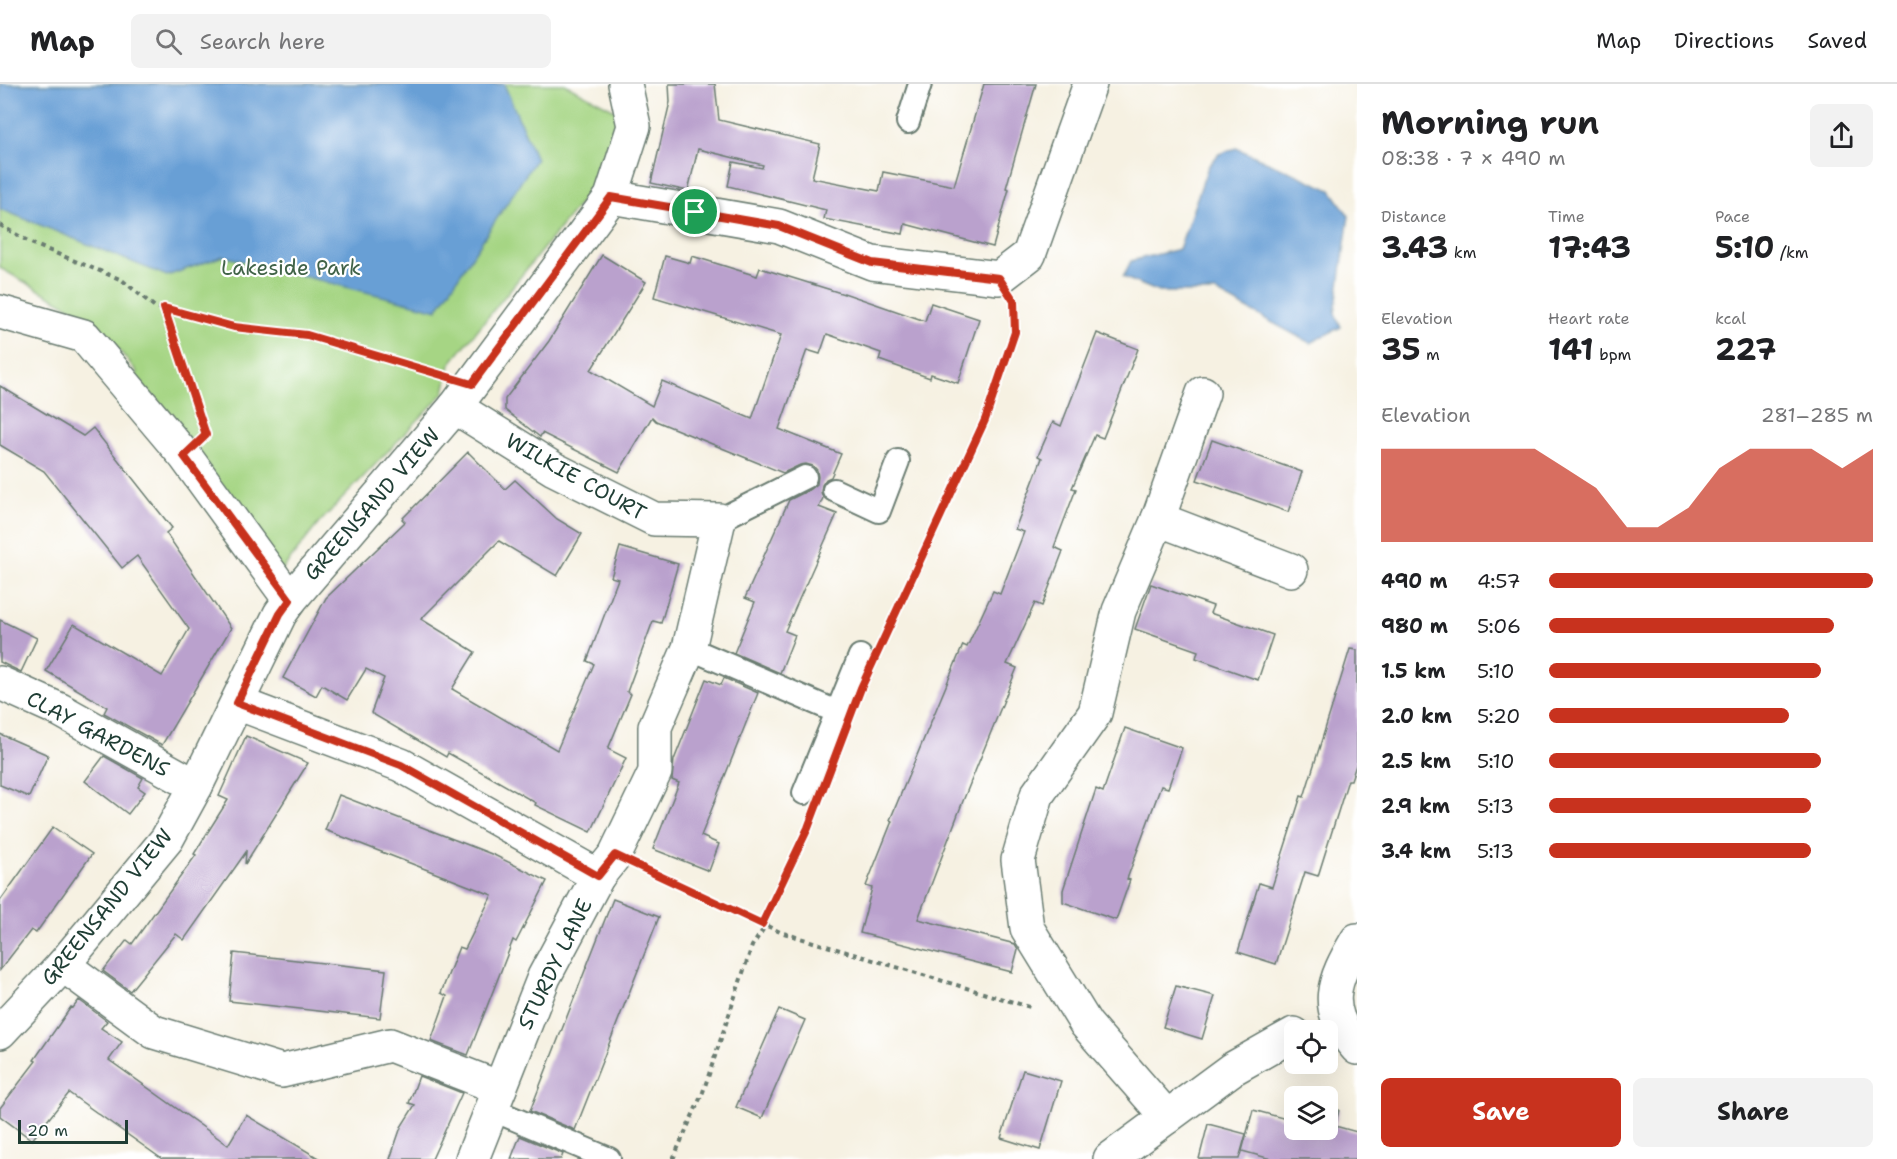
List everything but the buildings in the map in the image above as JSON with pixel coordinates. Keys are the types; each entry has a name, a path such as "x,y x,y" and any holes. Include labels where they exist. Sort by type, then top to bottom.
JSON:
{"street":[{"name":"GREENSAND VIEW","path":"2,1025 63,964 167,839 196,786 280,614 464,395 611,197 634,126 626,84"},
{"path":"611,197 779,226 872,263 999,278 1029,255 1090,84"},
{"path":"0,312 84,336 184,456 290,600"},
{"path":"1167,1117 1086,1024 1027,928 1018,860 1036,795 1095,713 1119,611 1158,519 1203,393"},
{"name":"WILKIE COURT","path":"464,395 554,469 654,519 719,520"},
{"path":"1158,519 1291,570"},
{"path":"606,866 654,772 655,727 689,648 719,520"},
{"name":"CLAY GARDENS","path":"0,683 60,710 196,786"},
{"name":"STURDY LANE","path":"237,703 401,765 606,866 544,977 472,1159"},
{"path":"1357,940 1342,965 1334,985 1336,1012 1347,1037 1357,1048"},
{"path":"63,964 154,1032 282,1071 390,1045 496,1099"},
{"path":"1321,1020 1336,1012"},
{"path":"1110,1159 1232,1069 1284,1040"}],"lane":[{"path":"908,122 920,84"},
{"path":"834,490 879,511 898,461"},
{"path":"719,520 805,477"},
{"path":"689,648 837,712"},
{"path":"804,793 860,656"},
{"path":"496,1099 609,1159"}],"path":[{"path":"0,225 33,244 122,280 155,307 234,327 307,335 464,395"},
{"path":"881,645 985,420 1015,332 1014,301 999,278"},
{"path":"164,308 206,435 184,456"},
{"path":"673,1159 703,1092 752,946 764,925 812,817"},
{"path":"606,866 780,932 1086,1024"}],"green space":[{"name":"Lakeside Park","path":"0,84 565,84 617,111 622,151 450,364 444,393 319,523 270,585 131,385 137,372 96,322 0,268"}],"water":[{"path":"0,84 504,84 536,159 437,310 223,256 167,276 0,209"},
{"path":"1236,148 1331,190 1349,216 1335,313 1341,327 1310,343 1216,292 1159,292 1123,277 1131,261 1179,249 1208,167 1219,154"}],"route":[{"path":"611,197 695,212 779,226 872,263 999,278 1014,301 1015,332 985,420 861,688 808,828 762,924 615,855 598,876 401,765 237,703 280,614 290,600 184,456 206,435 164,308 234,327 307,335 472,384 611,197"}]}
